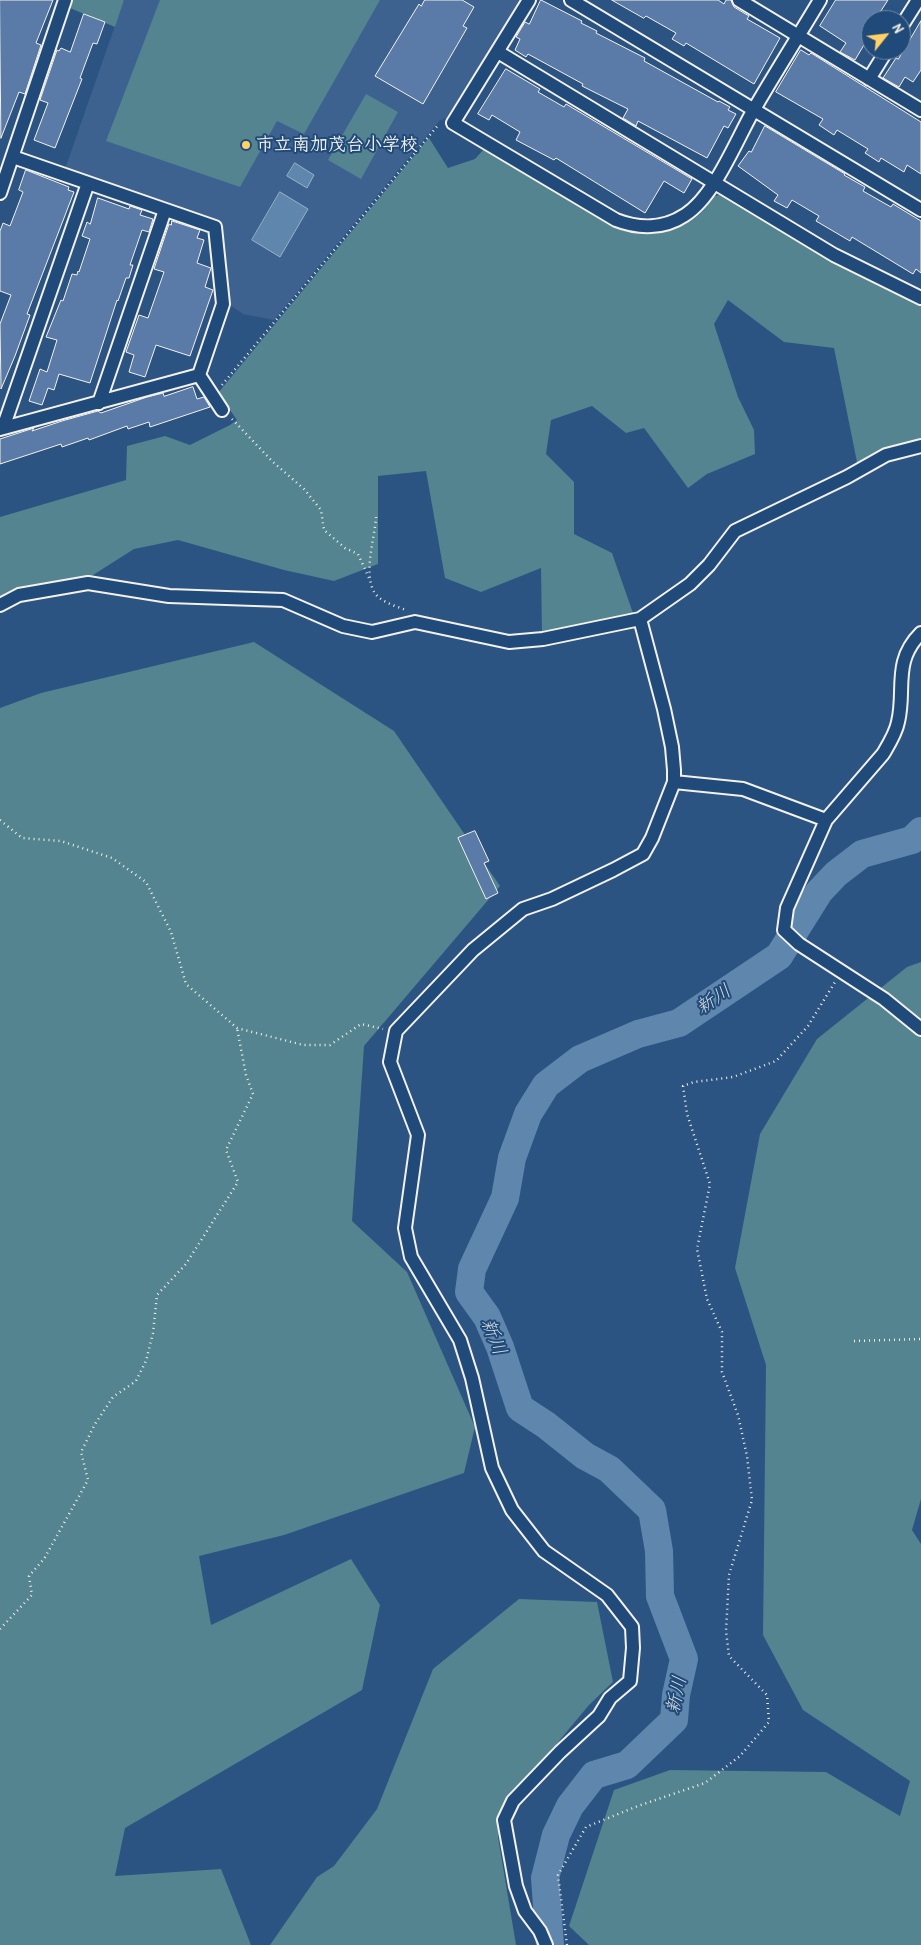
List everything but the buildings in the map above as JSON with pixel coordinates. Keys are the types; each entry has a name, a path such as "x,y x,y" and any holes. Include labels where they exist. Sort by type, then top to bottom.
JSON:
{"street":[{"path":"0,193 65,0"},
{"path":"529,0 453,123 597,209 627,224 651,227 674,221 695,208 714,182 754,110 820,0"},
{"path":"571,0 921,210"},
{"path":"739,0 921,110"},
{"path":"911,12 918,0"},
{"path":"498,52 834,255 921,298"},
{"path":"870,79 881,60"},
{"path":"13,157 215,228 223,304 199,376"},
{"path":"2,429 88,184"},
{"path":"98,403 165,210"},
{"path":"199,376 222,410"},
{"path":"2,429 199,376"},
{"path":"0,605 20,594 88,583 169,596 283,600 343,626 372,632 415,622 509,642 543,639 640,619 690,584 709,565 735,530 847,477 886,455 921,446"},
{"path":"546,1945 540,1931 525,1911 516,1886 504,1820 513,1801 560,1752 599,1716 610,1698 630,1681 633,1648 632,1627 607,1595 544,1551 512,1510 492,1468 472,1378 460,1340 411,1257 405,1228 418,1135 390,1062 396,1031 473,950 523,909 552,899 643,854 652,838 674,782 672,747 640,619"},
{"path":"921,633 915,639 902,665 898,722 890,742 883,754 826,820 787,908 784,930 799,944 884,999 921,1028"},
{"path":"674,782 743,789 826,820"}],"path":[{"path":"212,396 440,122 453,123"},
{"path":"222,410 273,462 304,489 321,510 324,530 345,548 358,554 369,578 371,589 380,599 406,610"},
{"path":"369,578 376,517"},
{"path":"0,820 22,838 61,841 112,858 146,882 171,932 186,984 237,1028 303,1045 330,1045 361,1024 396,1031"},
{"path":"567,1945 558,1875 586,1827 638,1806 705,1783 740,1756 769,1722 767,1695 730,1656 726,1631 729,1575 752,1500 747,1456 738,1415 722,1372 722,1332 707,1299 697,1249 710,1184 687,1114 684,1086 694,1082 733,1077 776,1061 808,1026 841,970"},
{"path":"0,1629 32,1595 29,1576 44,1559 88,1480 81,1452 95,1424 113,1398 136,1381 146,1362 153,1333 158,1295 186,1264 238,1182 226,1150 253,1094 246,1075 237,1028"},
{"path":"854,1341 921,1339"}],"shaded area":[{"name":"市立南加茂台小学校","path":"124,0 519,0 487,57 446,118 440,120 274,320 243,314 230,305 222,223 65,169"},
{"path":"295,163 314,175 307,188 287,176"},
{"path":"280,192 308,209 280,257 252,240"}],"green space":[{"path":"73,0 124,0 115,27 70,8"},
{"path":"160,0 380,0 304,134 277,121 240,187 106,141"},
{"path":"366,94 398,112 361,179 328,160"},
{"path":"429,138 448,168 475,159 485,148 613,225 634,232 655,233 685,224 703,211 712,197 722,194 805,245 921,306 921,444 858,467 834,348 784,342 728,300 714,324 738,397 754,430 755,454 707,474 688,488 644,428 626,433 592,406 551,420 546,454 574,482 574,534 612,553 634,616 542,635 541,568 481,592 445,578 426,471 378,476 378,564 334,581 284,570 178,540 134,549 82,582 0,603 0,517 126,480 127,446 165,436 190,445 237,420 218,393"},
{"path":"254,642 394,731 500,886 364,1046 352,1221 407,1272 475,1427 464,1473 284,1535 199,1556 211,1625 351,1559 380,1605 362,1690 125,1828 115,1876 221,1869 251,1945 0,1945 0,708 41,693"},
{"path":"921,962 921,1499 912,1530 921,1544 921,1945 589,1945 569,1926 614,1790 670,1770 826,1772 900,1816 910,1781 803,1710 763,1635 766,1365 735,1268 760,1134 817,1039 907,967"},
{"path":"519,1599 597,1602 613,1682 589,1705 503,1808 498,1837 516,1945 270,1945 317,1877 334,1866 377,1809 433,1669"}],"waterway":[{"name":"新川","path":"550,1945 545,1878 556,1835 570,1806 594,1775 627,1765 674,1720 676,1695 684,1659 660,1596 659,1551 652,1510 609,1469 585,1456 546,1425 520,1408 500,1347 487,1317 469,1292 472,1269 505,1198 512,1158 528,1114 546,1085 580,1059 638,1034 679,1023 779,956 819,892 836,874 862,854 912,840 921,831"}],"place":[{"name":"市立南加茂台小学校","path":"246,145"}]}
